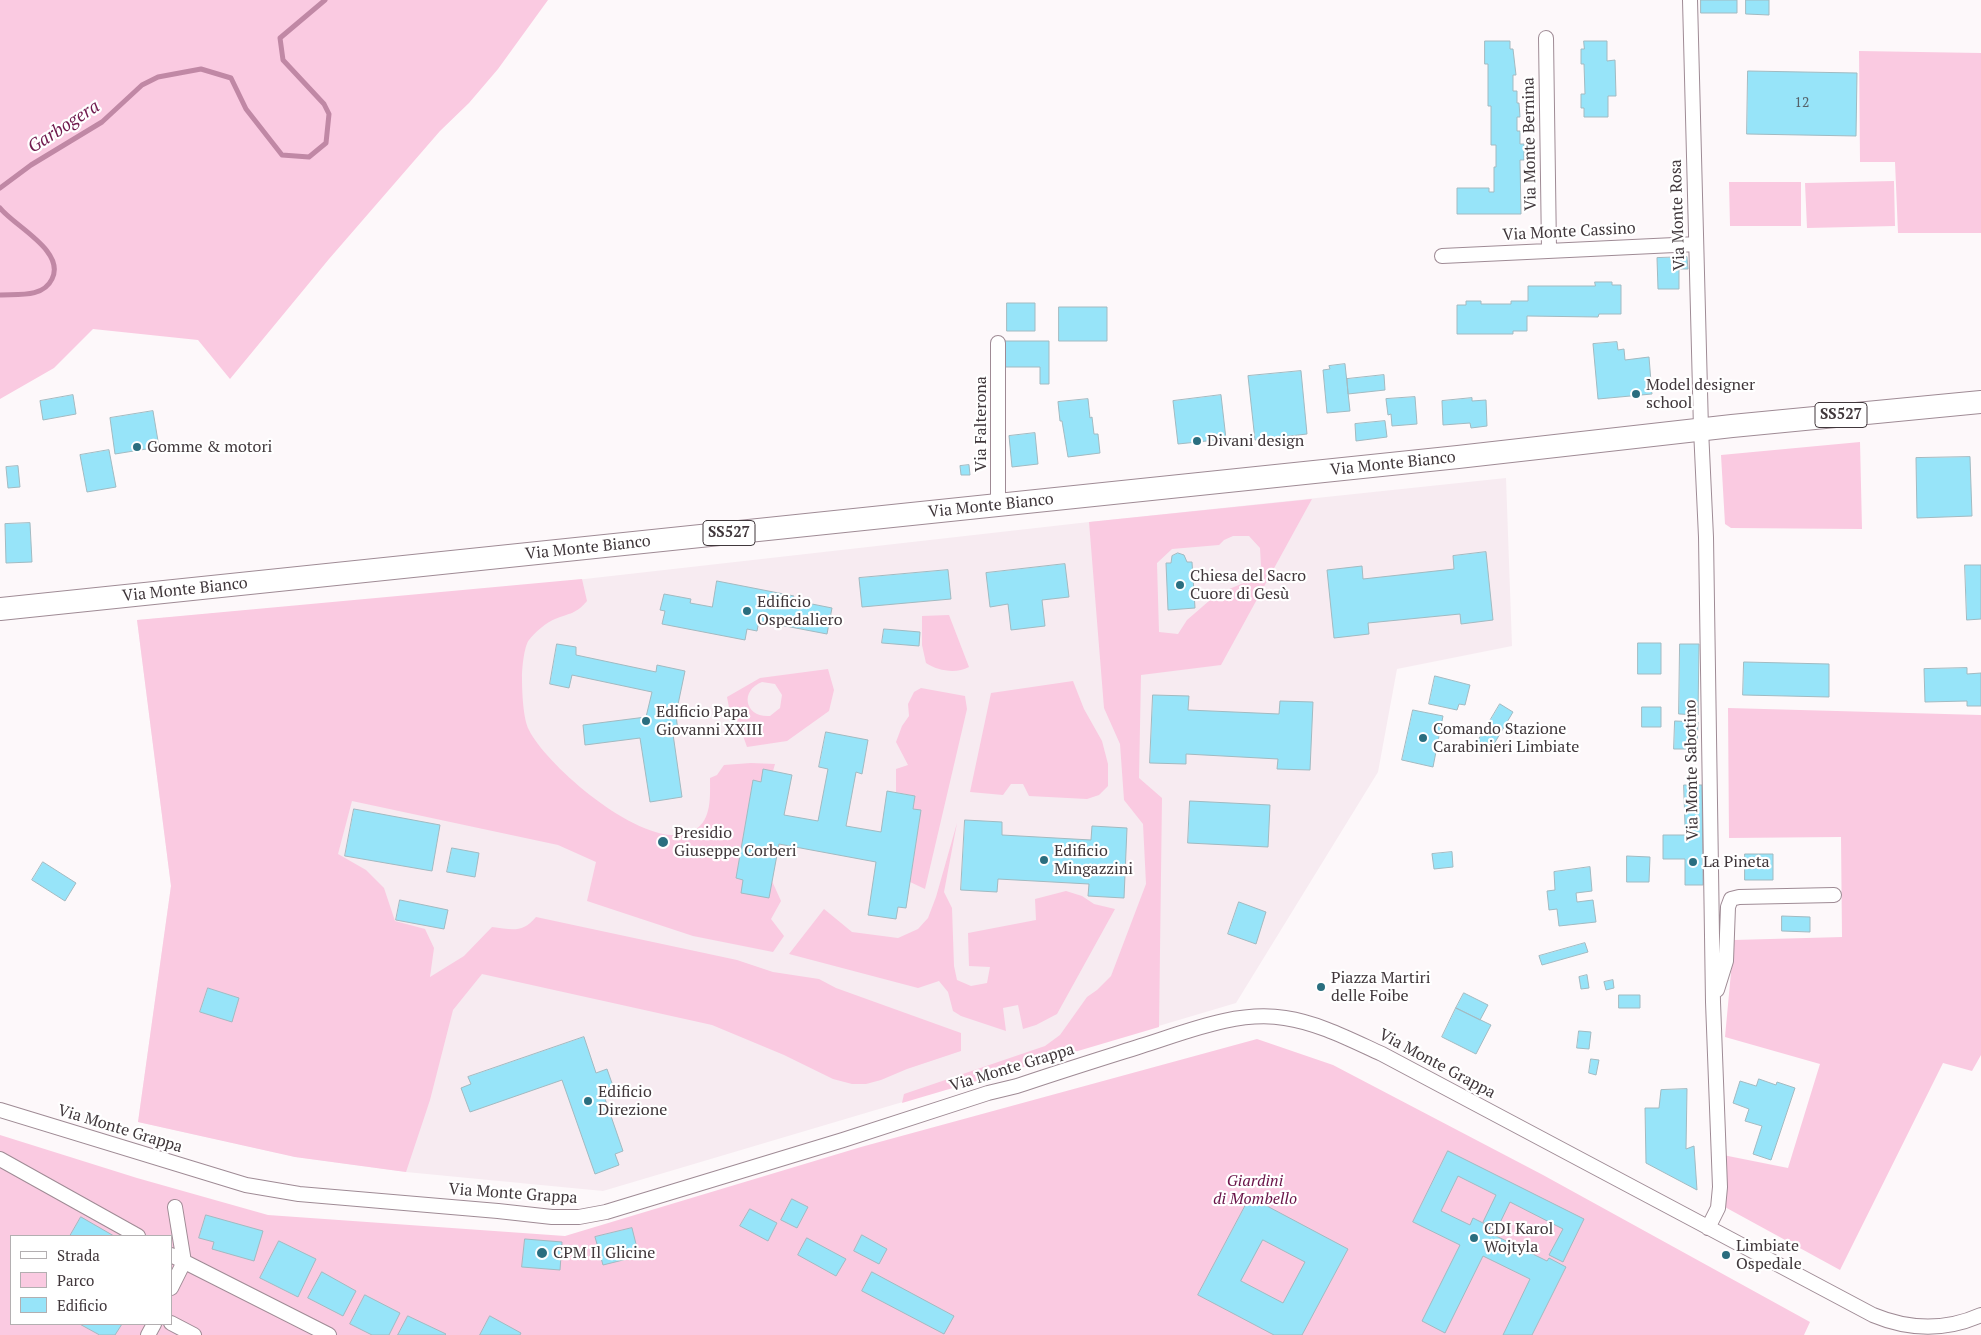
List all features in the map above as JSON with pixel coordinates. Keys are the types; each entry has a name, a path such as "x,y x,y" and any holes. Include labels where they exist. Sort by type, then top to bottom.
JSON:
{"main road":[{"name":"Via Monte Bianco","path":"0,609 1448,458 1701,429 1981,402"}],"street":[{"name":"Via Monte Rosa","path":"1690,0 1701,429"},
{"name":"Via Monte Bernina","path":"1546,38 1549,250"},
{"name":"Via Monte Cassino","path":"1442,256 1696,244"},
{"name":"Via Falterona","path":"998,343 998,505"},
{"name":"Via Monte Sabotino","path":"1701,429 1706,537 1713,1002 1720,1187 1718,1208 1708,1228"},
{"path":"1713,1002 1726,961 1728,907 1731,898 1834,895"},
{"name":"Via Monte Grappa","path":"0,1110 246,1185 299,1194 498,1211 552,1218 579,1218 615,1209 843,1140 1207,1025 1241,1018 1265,1016 1286,1018 1315,1026 1382,1054 1867,1312 1891,1322 1917,1327 1937,1327 1963,1322 1981,1315"},
{"path":"0,1159 136,1235"},
{"path":"172,1286 184,1262 175,1207"},
{"path":"172,1255 329,1335"},
{"path":"172,1323 194,1335"}],"shaded area":[{"name":"Presidio Giuseppe Corberi","path":"1506,478 1512,646 1397,669 1378,772 1236,1003 603,1191 406,1172 295,1157 138,1122 171,886 137,620 505,588 1089,522"}],"green space":[{"path":"0,0 548,0 498,69 469,103 440,131 329,259 230,379 198,340 93,329 54,368 0,399"},
{"path":"1859,51 1981,53 1981,233 1898,233 1895,162 1860,162"},
{"path":"1894,181 1895,226 1807,228 1805,183"},
{"path":"1729,182 1801,182 1801,226 1730,226"},
{"path":"1860,442 1862,529 1731,528 1725,524 1721,455"},
{"path":"1312,499 1221,665 1141,675 1139,778 1162,798 1159,1027 902,1103 904,1094 1045,1046 1060,1035 1087,997 1111,976 1146,884 1143,824 1124,800 1120,744 1104,708 1089,522","holes":["1233,536 1249,536 1260,548 1261,566 1251,580 1217,594 1187,620 1178,634 1159,632 1157,563 1172,549 1219,545 1224,540"]},
{"path":"582,579 587,601 576,611 545,625 527,643 522,669 522,683 524,712 529,730 556,765 603,804 628,820 653,831 676,835 695,830 705,820 709,807 710,778 717,775 724,765 775,764 773,771 761,782 753,781 736,878 743,880 769,898 772,881 781,901 771,919 784,936 773,952 693,936 587,901 596,862 558,845 352,801 338,854 366,870 384,888 395,921 425,929 434,948 430,977 464,956 492,927 521,928 536,917 737,960 773,972 819,979 836,988 961,1033 961,1051 881,1080 866,1084 852,1084 833,1079 784,1055 712,1025 482,974 453,1010 430,1100 406,1172 295,1157 138,1122 171,886 137,620","holes":["208,988 239,998 232,1021 200,1012"]},
{"path":"949,615 969,667 953,671 941,670 926,663 922,645 922,616"},
{"path":"828,669 834,690 829,711 787,741 747,747 741,730 732,723 727,697 760,678","holes":["762,682 775,684 782,695 780,708 770,716 755,713 748,703 750,691"]},
{"path":"1073,681 1084,709 1102,741 1108,764 1108,786 1099,795 1087,799 1029,796 1023,784 1011,784 1003,795 970,792 991,693"},
{"path":"921,688 965,696 967,709 925,889 910,882 921,810 913,809 915,796 896,792 896,769 908,765 896,742 902,726 909,716 908,704 914,692"},
{"path":"1728,708 1981,715 1981,1055 1972,1071 1943,1063 1840,1270 1723,1206 1723,1155 1788,1168 1820,1064 1725,1037 1734,940 1842,937 1841,837 1729,838"},
{"path":"957,823 944,892 952,908 954,966 957,980 971,986 987,983 990,967 969,966 968,933 1036,920 1035,899 1066,891 1082,896 1094,904 1115,909 1057,1014 1036,1025 1023,1029 1018,1005 1003,1008 1006,1031 961,1016 953,1011 948,992 939,981 918,988 789,954 824,909 852,932 898,938 918,929 928,918 936,897"},
{"name":"Giardini di Mombello","path":"1257,1039 1333,1065 1543,1175 1810,1322 1804,1335 0,1335 0,1135 137,1178 268,1215 565,1236 861,1147"}],"building":[{"path":"1701,0 1737,0 1737,13 1701,13"},
{"path":"1746,0 1769,0 1769,15 1746,14"},
{"path":"1485,41 1510,41 1510,49 1513,49 1516,75 1513,75 1513,91 1517,91 1520,117 1517,117 1517,131 1520,131 1520,144 1524,144 1524,160 1520,160 1521,214 1457,214 1457,188 1489,188 1489,192 1494,192 1496,145 1491,145 1491,106 1488,106 1488,64 1485,64"},
{"path":"1584,41 1607,41 1607,61 1615,60 1616,96 1608,96 1608,117 1584,117 1584,108 1581,108 1581,94 1585,94 1584,64 1581,64 1581,49 1584,49"},
{"path":"1748,71 1857,73 1856,136 1747,134"},
{"path":"1687,257 1688,269 1679,269 1679,289 1658,289 1657,258"},
{"path":"1595,282 1612,282 1612,285 1621,285 1621,314 1599,314 1598,317 1527,316 1527,331 1513,331 1513,334 1457,334 1457,305 1466,305 1466,301 1481,301 1481,304 1511,304 1511,301 1528,301 1528,286 1595,286"},
{"path":"1007,303 1035,303 1035,331 1007,331"},
{"path":"1059,307 1107,307 1107,341 1059,341"},
{"path":"1004,341 1049,341 1049,384 1040,384 1040,367 1004,367"},
{"path":"1617,342 1618,350 1624,349 1625,360 1649,357 1652,394 1598,399 1593,344"},
{"path":"1345,364 1350,411 1327,413 1323,370 1330,369 1329,366"},
{"path":"1301,371 1307,434 1255,440 1248,376"},
{"path":"1384,375 1385,390 1348,394 1347,379"},
{"path":"73,395 76,414 43,420 40,401"},
{"path":"1221,395 1226,439 1178,444 1173,401"},
{"path":"1415,397 1417,424 1392,426 1391,414 1388,415 1386,399"},
{"path":"1472,398 1472,401 1486,400 1487,426 1471,428 1470,423 1443,425 1442,401"},
{"path":"1088,399 1094,434 1098,434 1100,453 1068,457 1058,402"},
{"path":"153,411 159,447 115,454 110,418"},
{"path":"1385,421 1387,437 1356,441 1355,424"},
{"path":"1035,433 1038,464 1012,467 1009,436"},
{"path":"109,450 116,487 87,492 80,455"},
{"path":"1970,457 1972,516 1917,518 1916,458"},
{"path":"969,465 970,475 961,475 960,466"},
{"path":"18,466 20,487 8,488 6,467"},
{"path":"30,523 32,562 6,563 5,524"},
{"path":"1486,552 1493,620 1461,624 1460,614 1368,623 1369,634 1334,638 1327,570 1362,566 1363,579 1454,569 1453,556"},
{"name":"Chiesa del Sacro Cuore di Gesù","path":"1178,553 1184,555 1187,562 1192,562 1195,608 1168,610 1166,563 1171,563 1172,556"},
{"path":"1065,564 1069,597 1042,600 1045,626 1011,630 1008,604 990,607 986,573"},
{"path":"1965,565 1981,565 1981,619 1967,620"},
{"path":"948,570 951,599 862,607 859,578"},
{"name":"Edificio Ospedaliero","path":"717,581 794,596 792,600 832,608 827,634 759,621 757,631 747,629 745,640 662,624 665,611 660,610 664,594 691,599 690,603 712,607"},
{"path":"884,629 920,632 919,646 882,643"},
{"path":"1638,643 1661,643 1661,674 1638,674"},
{"name":"Edificio Papa Giovanni XXIII","path":"557,644 576,647 576,655 656,672 657,665 685,671 676,714 678,733 673,734 682,797 650,802 640,738 585,745 583,725 646,717 652,692 572,675 569,688 550,684"},
{"path":"1680,644 1699,644 1698,715 1679,714"},
{"path":"1744,662 1829,664 1829,697 1743,695"},
{"path":"1967,668 1967,674 1981,673 1981,706 1967,706 1967,701 1925,702 1924,669"},
{"path":"1435,676 1470,685 1465,705 1459,704 1457,710 1429,704"},
{"path":"1153,695 1189,696 1188,710 1279,714 1280,701 1313,702 1310,770 1277,769 1278,759 1186,754 1186,764 1150,763"},
{"path":"1500,704 1513,712 1488,754 1475,746"},
{"path":"1642,707 1661,707 1661,727 1642,727"},
{"path":"1413,710 1443,716 1433,767 1402,760"},
{"path":"1675,721 1698,722 1697,749 1674,749"},
{"path":"826,732 868,740 862,774 856,772 846,826 881,832 887,791 915,796 913,809 921,810 906,908 898,907 896,919 868,915 876,862 779,844 769,898 741,893 743,880 736,878 753,780 761,782 763,769 792,775 784,815 818,821 828,769 819,767"},
{"path":"1684,785 1702,785 1703,885 1685,885 1685,859 1663,859 1663,835 1685,835"},
{"path":"1190,801 1270,805 1268,847 1188,843"},
{"path":"354,809 440,825 432,871 345,856"},
{"name":"Edificio Mingazzini","path":"965,820 1002,822 1002,835 1091,840 1092,826 1127,828 1124,898 1088,896 1089,884 998,879 997,892 961,890"},
{"path":"452,848 479,853 475,877 447,872"},
{"path":"1452,852 1453,867 1434,869 1432,854"},
{"path":"1745,854 1773,854 1773,880 1745,880"},
{"path":"1627,856 1650,857 1649,882 1627,882"},
{"path":"43,862 76,883 65,901 32,880"},
{"path":"1590,867 1592,891 1576,893 1577,902 1593,900 1596,922 1559,926 1557,909 1549,910 1547,891 1555,890 1554,872"},
{"path":"400,900 448,910 444,929 396,920"},
{"path":"1239,902 1266,912 1256,944 1228,934"},
{"path":"1782,916 1810,917 1810,932 1782,931"},
{"path":"1585,943 1588,952 1542,965 1539,956"},
{"path":"1587,975 1589,988 1581,989 1579,977"},
{"path":"1613,980 1614,988 1606,990 1604,982"},
{"path":"208,988 239,998 232,1022 200,1012"},
{"path":"1464,993 1488,1005 1480,1020 1456,1008"},
{"path":"1619,995 1640,995 1640,1008 1619,1008"},
{"path":"1456,1008 1491,1025 1476,1054 1442,1037"},
{"path":"1579,1031 1591,1032 1589,1049 1577,1048"},
{"name":"Edificio Direzione","path":"584,1037 596,1073 607,1069 613,1086 602,1090 623,1151 615,1154 619,1165 595,1174 562,1080 470,1112 461,1088 471,1084 468,1077"},
{"path":"1591,1059 1599,1060 1596,1075 1589,1073"},
{"path":"1759,1079 1776,1085 1777,1082 1795,1088 1771,1160 1753,1154 1762,1126 1745,1121 1749,1109 1733,1103 1740,1081 1756,1086"},
{"path":"1687,1089 1686,1149 1694,1146 1697,1190 1646,1163 1645,1108 1659,1108 1661,1090"},
{"name":"CDI Karol Wojtyla","path":"1448,1151 1584,1219 1563,1262 1549,1255 1563,1229 1510,1202 1497,1229 1483,1222 1496,1195 1458,1176 1441,1211 1470,1225 1473,1218 1491,1227 1488,1232 1547,1261 1549,1258 1566,1267 1532,1335 1503,1335 1530,1279 1483,1256 1445,1333 1422,1321 1460,1245 1413,1222"},
{"path":"1250,1197 1348,1249 1302,1335 1274,1335 1198,1295","holes":["1263,1240 1305,1262 1283,1303 1241,1281"]},
{"path":"792,1199 808,1207 797,1228 781,1220"},
{"path":"750,1209 777,1223 768,1241 740,1226"},
{"path":"206,1215 263,1231 254,1261 212,1249 214,1242 199,1238"},
{"path":"81,1217 112,1235 71,1235"},
{"path":"632,1228 639,1256 603,1265 595,1237"},
{"path":"862,1235 887,1249 879,1264 854,1251"},
{"path":"807,1238 846,1259 836,1276 798,1255"},
{"path":"525,1239 562,1242 560,1270 522,1267"},
{"path":"279,1241 316,1259 298,1297 260,1278"},
{"path":"322,1272 356,1291 343,1316 308,1298"},
{"path":"872,1272 954,1316 944,1334 862,1291"},
{"path":"365,1295 400,1313 389,1335 372,1335 350,1324"},
{"path":"408,1316 446,1334 398,1335"},
{"path":"490,1316 521,1333 520,1335 480,1335"},
{"path":"82,1325 121,1325 115,1335 100,1335"}],"waterway":[{"name":"Garbogera","path":"0,188 31,165 102,122 142,85 158,77 201,69 231,78 246,109 282,155 309,157 326,143 329,114 324,104 283,60 280,38 325,0"},
{"name":"Garbogera","path":"0,208 45,249 52,259 54,269 52,279 43,289 22,295 0,295"}],"place":[{"name":"Model designer school","path":"1636,394"},
{"name":"Divani design","path":"1197,441"},
{"name":"Gomme & motori","path":"137,447"},
{"name":"Chiesa del Sacro Cuore di Gesù","path":"1180,585"},
{"name":"Edificio Ospedaliero","path":"747,611"},
{"name":"Edificio Papa Giovanni XXIII","path":"646,721"},
{"name":"Comando Stazione Carabinieri Limbiate","path":"1423,738"},
{"name":"Presidio Giuseppe Corberi","path":"663,842"},
{"name":"Edificio Mingazzini","path":"1044,860"},
{"name":"La Pineta","path":"1693,862"},
{"name":"Piazza Martiri delle Foibe","path":"1321,987"},
{"name":"Edificio Direzione","path":"588,1101"},
{"name":"CDI Karol Wojtyla","path":"1474,1238"},
{"name":"CPM Il Glicine","path":"542,1253"},
{"name":"Limbiate Ospedale","path":"1726,1255"}]}
